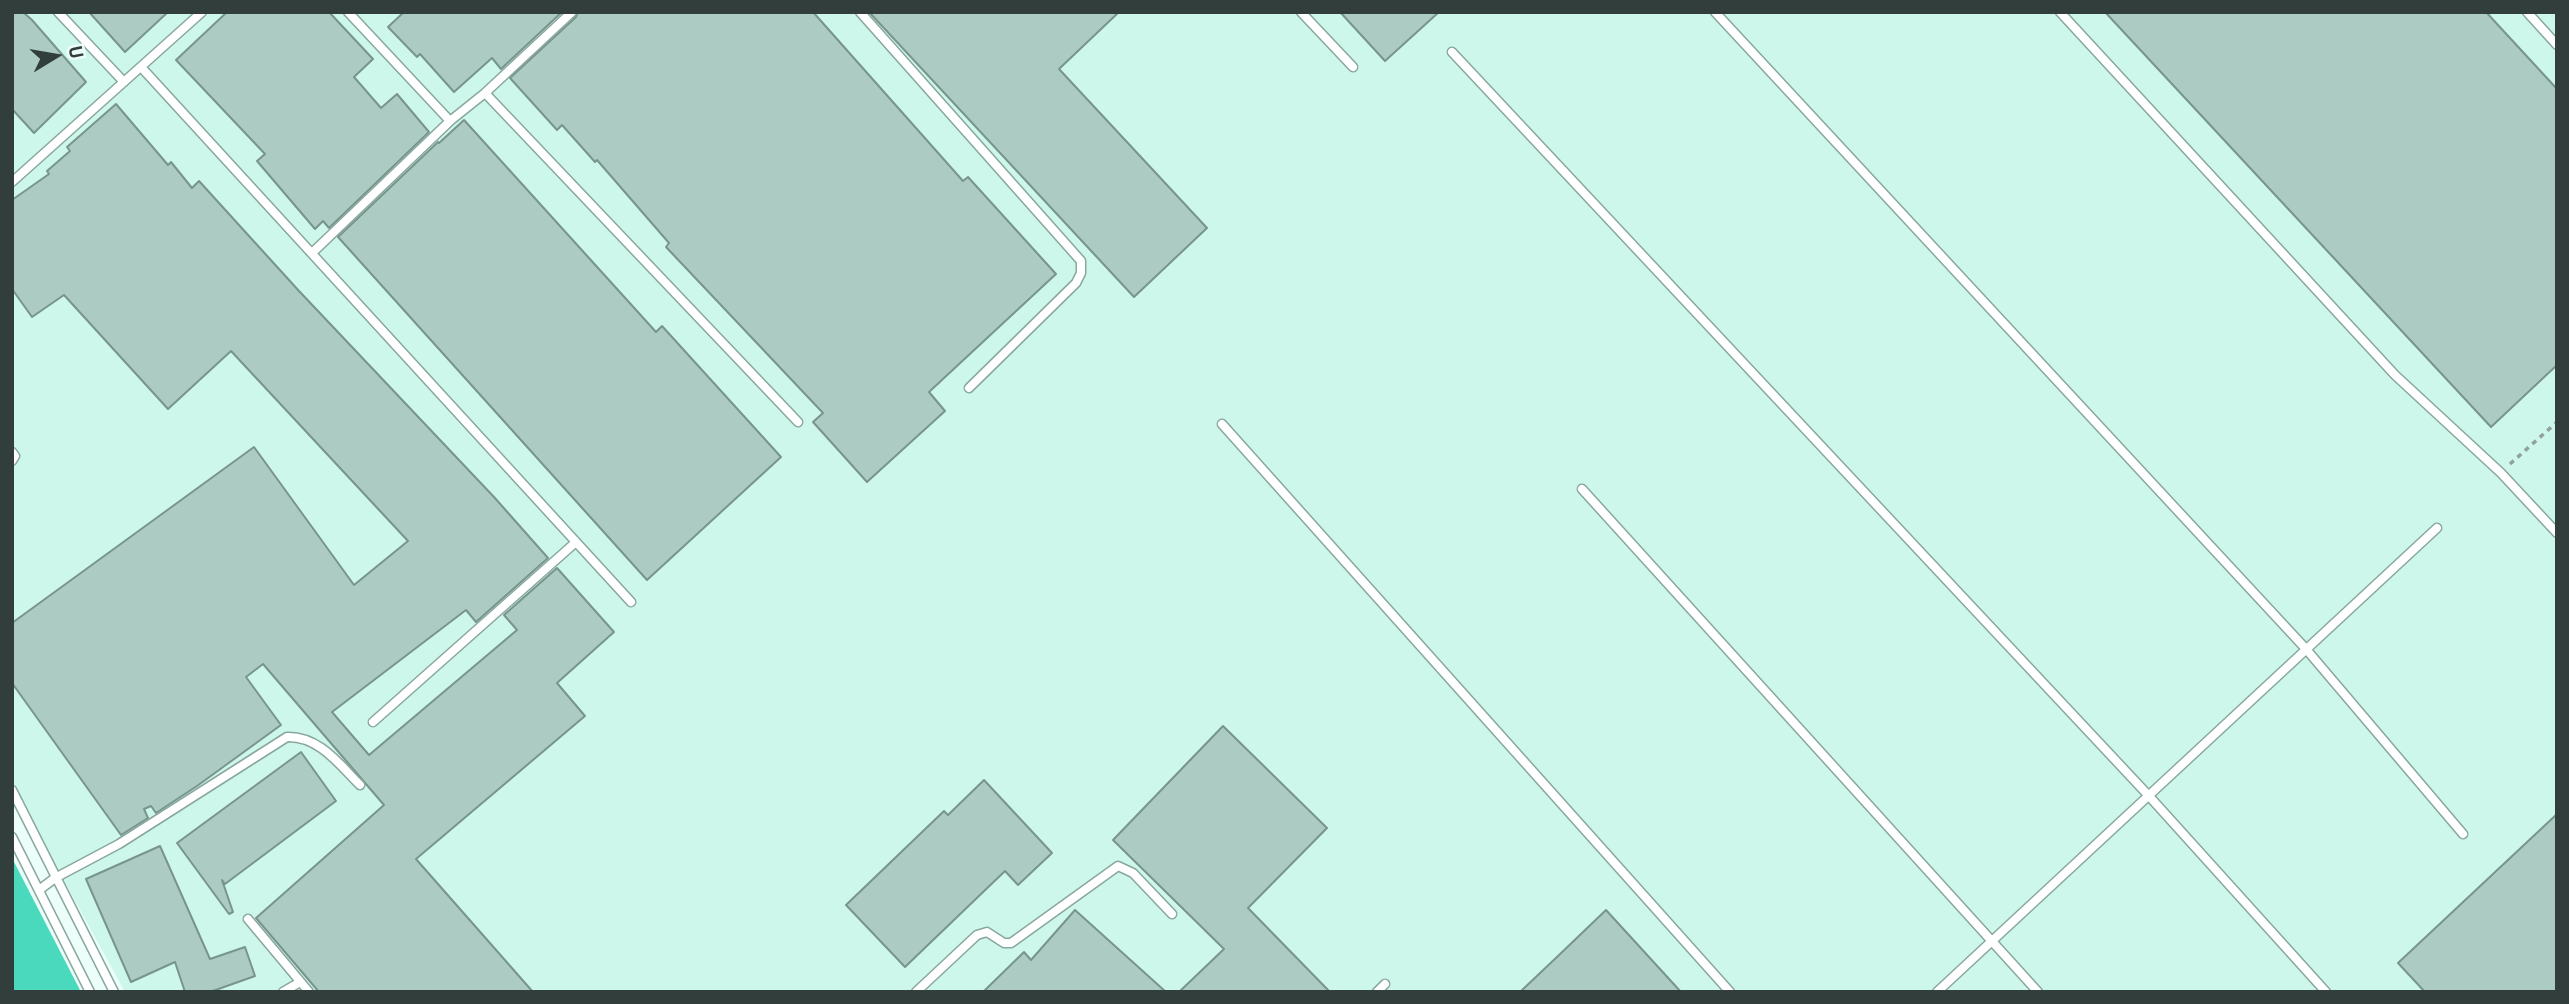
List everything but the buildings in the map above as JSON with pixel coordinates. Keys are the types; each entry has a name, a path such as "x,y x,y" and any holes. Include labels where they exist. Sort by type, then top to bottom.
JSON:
{"lane":[{"path":"58,12 124,82"},
{"path":"12,183 202,12"},
{"path":"348,12 450,121"},
{"path":"312,254 450,121 485,93 572,12"},
{"path":"860,12 1081,261 1081,273 1076,283 970,388"},
{"path":"1301,12 1353,67"},
{"path":"1715,12 2306,649 2463,834"},
{"path":"2060,12 2395,375 2501,473 2557,533"},
{"path":"2527,12 2557,45"},
{"path":"1452,52 2149,796 2326,992"},
{"path":"141,67 631,602"},
{"path":"485,93 798,422"},
{"path":"1222,424 1730,992"},
{"path":"12,452 15,456 12,461"},
{"path":"1582,489 2038,992"},
{"path":"1937,992 2437,528"},
{"path":"373,722 576,542"},
{"path":"39,890 55,878 119,844 287,737 302,736 319,746 360,785"},
{"path":"12,790 114,992"},
{"path":"12,837 90,992"},
{"path":"916,992 977,935 987,932 1004,943 1012,943 1118,866 1133,873 1172,914"},
{"path":"248,919 309,992"},
{"path":"283,992 300,982"},
{"path":"1377,992 1385,984"}],"path":[{"path":"2501,473 2557,422"}],"shaded area":[{"path":"12,12 2557,12 2557,992 125,992 12,786"},
{"path":"12,858 81,992 12,992"}]}
